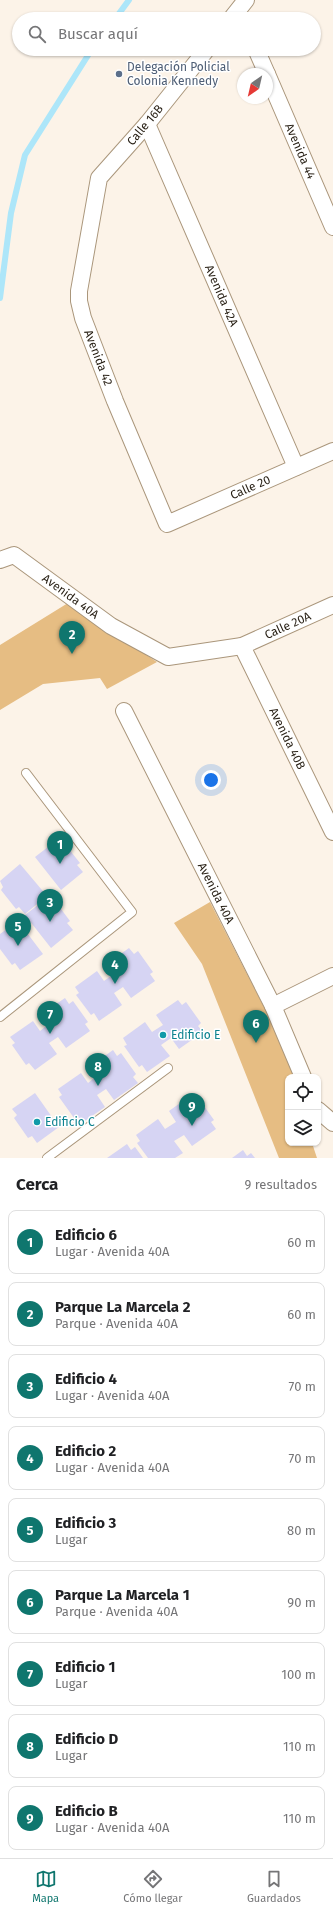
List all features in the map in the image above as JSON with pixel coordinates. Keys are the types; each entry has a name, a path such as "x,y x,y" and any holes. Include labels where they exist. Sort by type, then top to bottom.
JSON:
{"street":[{"name":"Calle 16B","path":"97,182 147,124 201,56"},
{"name":"Avenida 44","path":"259,56 264,68"},
{"name":"Avenida 44","path":"273,88 333,227"},
{"name":"Avenida 42A","path":"147,124 296,468"},
{"name":"Avenida 42","path":"97,182 80,281 81,310 115,401 167,524"},
{"name":"Calle 20","path":"167,524 333,451"},
{"name":"Avenida 40A","path":"7,558 111,626 168,657 242,646"},
{"name":"Calle 20A","path":"242,646 333,605"},
{"name":"Avenida 40B","path":"242,646 333,832"},
{"name":"Avenida 40A","path":"124,711 273,1006 302,1074"},
{"path":"273,1006 333,976"},
{"path":"321,1113 333,1123"}],"lane":[{"path":"0,1017 132,912 26,772"},
{"path":"47,1158 168,1068"}],"shaded area":[{"path":"68,603 157,662 107,689 100,678 43,684 0,710 0,645"},
{"path":"210,902 265,1009 293,1074 285,1074 285,1146 313,1146 317,1158 279,1158 202,964 174,923"}],"building":[{"path":"57,840 61,845 64,843 80,863 77,865 83,872 61,890 35,857"},
{"path":"20,864 47,896 25,914 19,907 16,909 1,890 3,887 0,881"},
{"path":"47,898 52,904 55,901 70,921 67,923 73,930 51,948 25,915"},
{"path":"18,921 43,954 20,970 15,963 12,965 0,949 0,934"},
{"path":"129,948 134,954 138,951 153,972 150,974 155,981 131,998 123,987 114,993 122,1005 99,1021 94,1013 91,1015 76,995 79,993 75,987 97,971 104,981 115,973 108,963"},
{"path":"65,998 69,1004 73,1001 88,1022 85,1024 90,1031 66,1048 58,1037 49,1043 57,1054 35,1070 29,1063 26,1065 12,1045 15,1043 10,1037 33,1021 40,1031 50,1023 43,1013"},
{"name":"Edificio E","path":"178,1000 182,1005 186,1002 201,1023 198,1026 203,1032 179,1049 171,1038 161,1045 170,1056 147,1072 142,1065 139,1067 124,1046 127,1045 123,1038 145,1022 152,1032 163,1025 156,1015"},
{"path":"113,1050 117,1056 121,1053 136,1074 133,1077 138,1083 114,1100 106,1089 97,1095 105,1107 82,1123 77,1115 74,1118 59,1097 62,1095 58,1089 81,1073 88,1083 98,1075 91,1066"},
{"name":"Edificio C","path":"35,1093 59,1127 37,1143 32,1136 28,1138 14,1118 17,1115 12,1109"},
{"path":"190,1096 194,1102 199,1099 214,1120 211,1122 216,1129 192,1146 184,1135 174,1141 183,1153 175,1158 148,1158 137,1143 140,1141 136,1135 158,1119 165,1129 176,1122 169,1111"},
{"path":"127,1144 131,1150 135,1147 143,1158 107,1158"},
{"path":"243,1150 247,1156 251,1153 255,1158 232,1158"}],"waterway":[{"path":"120,12 129,0"},
{"path":"0,298 11,213 25,155 88,56"}],"place":[{"name":"Delegación Policial Colonia Kennedy","path":"119,74"},
{"name":"Parque La Marcela 2","path":"72,654"},
{"name":"Edificio 6","path":"60,864"},
{"name":"Edificio 4","path":"50,922"},
{"name":"Edificio 3","path":"18,946"},
{"name":"Edificio 2","path":"115,984"},
{"name":"Edificio 1","path":"50,1034"},
{"name":"Edificio E","path":"163,1035"},
{"name":"Parque La Marcela 1","path":"256,1043"},
{"name":"Edificio D","path":"98,1086"},
{"name":"Edificio C","path":"37,1122"},
{"name":"Edificio B","path":"192,1126"}]}
